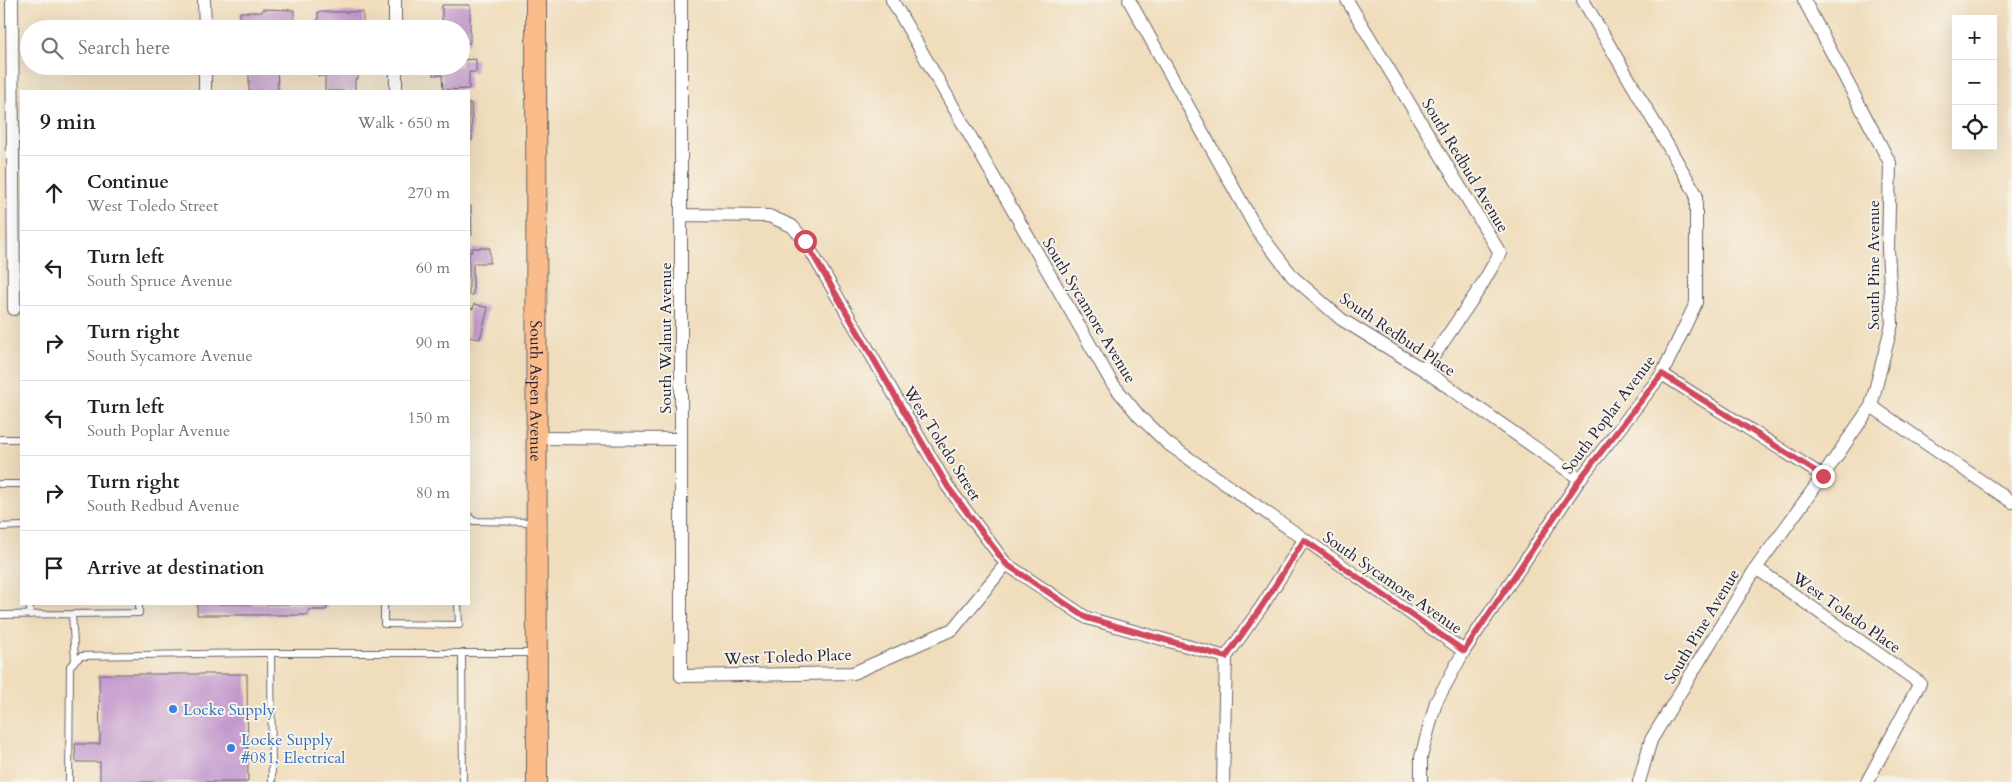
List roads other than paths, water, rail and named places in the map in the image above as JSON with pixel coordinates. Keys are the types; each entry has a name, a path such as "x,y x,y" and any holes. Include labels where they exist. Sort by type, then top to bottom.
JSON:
{"main road":[{"name":"South Aspen Avenue","path":"536,0 537,782"}],"street":[{"path":"12,0 14,309"},
{"path":"204,0 205,20"},
{"path":"395,0 396,20"},
{"name":"South Walnut Avenue","path":"681,0 681,676"},
{"name":"South Sycamore Avenue","path":"892,0 1112,383 1139,416 1167,444 1464,651"},
{"name":"South Redbud Place","path":"1129,0 1257,230 1293,277 1341,319 1424,370 1580,479"},
{"name":"South Redbud Avenue","path":"1347,0 1500,254 1480,288 1424,370"},
{"name":"South Poplar Avenue","path":"1421,782 1421,757 1436,702 1464,651 1580,479 1662,374 1696,304 1696,194 1583,0"},
{"name":"South Pine Avenue","path":"1639,782 1651,740 1756,568 1871,406 1892,324 1888,249 1890,163 1804,0"},
{"path":"205,75 205,90"},
{"path":"396,75 396,90"},
{"name":"West Toledo Street","path":"681,215 770,216 792,226 805,241 948,487 1006,564 1087,618 1226,657"},
{"path":"1662,374 1823,476"},
{"path":"1871,406 2012,502"},
{"path":"536,438 681,439"},
{"path":"1223,782 1226,657 1262,606 1304,540"},
{"name":"West Toledo Place","path":"681,676 853,673 953,629 1006,564"},
{"name":"West Toledo Place","path":"1756,568 1920,683 1867,782"}],"lane":[{"path":"0,439 20,439"},
{"path":"0,484 20,484"},
{"path":"470,521 536,522"},
{"path":"0,527 20,526"},
{"path":"30,605 30,615"},
{"path":"0,615 139,613 139,605"},
{"path":"384,605 384,624 458,625 458,605"},
{"path":"72,614 75,661"},
{"path":"70,782 70,666 81,656 271,652 537,652"},
{"path":"271,652 272,782"},
{"path":"462,652 463,782"}],"place":[{"name":"Locke Supply","path":"173,709"},
{"name":"Locke Supply #081, Electrical","path":"231,748"}]}
